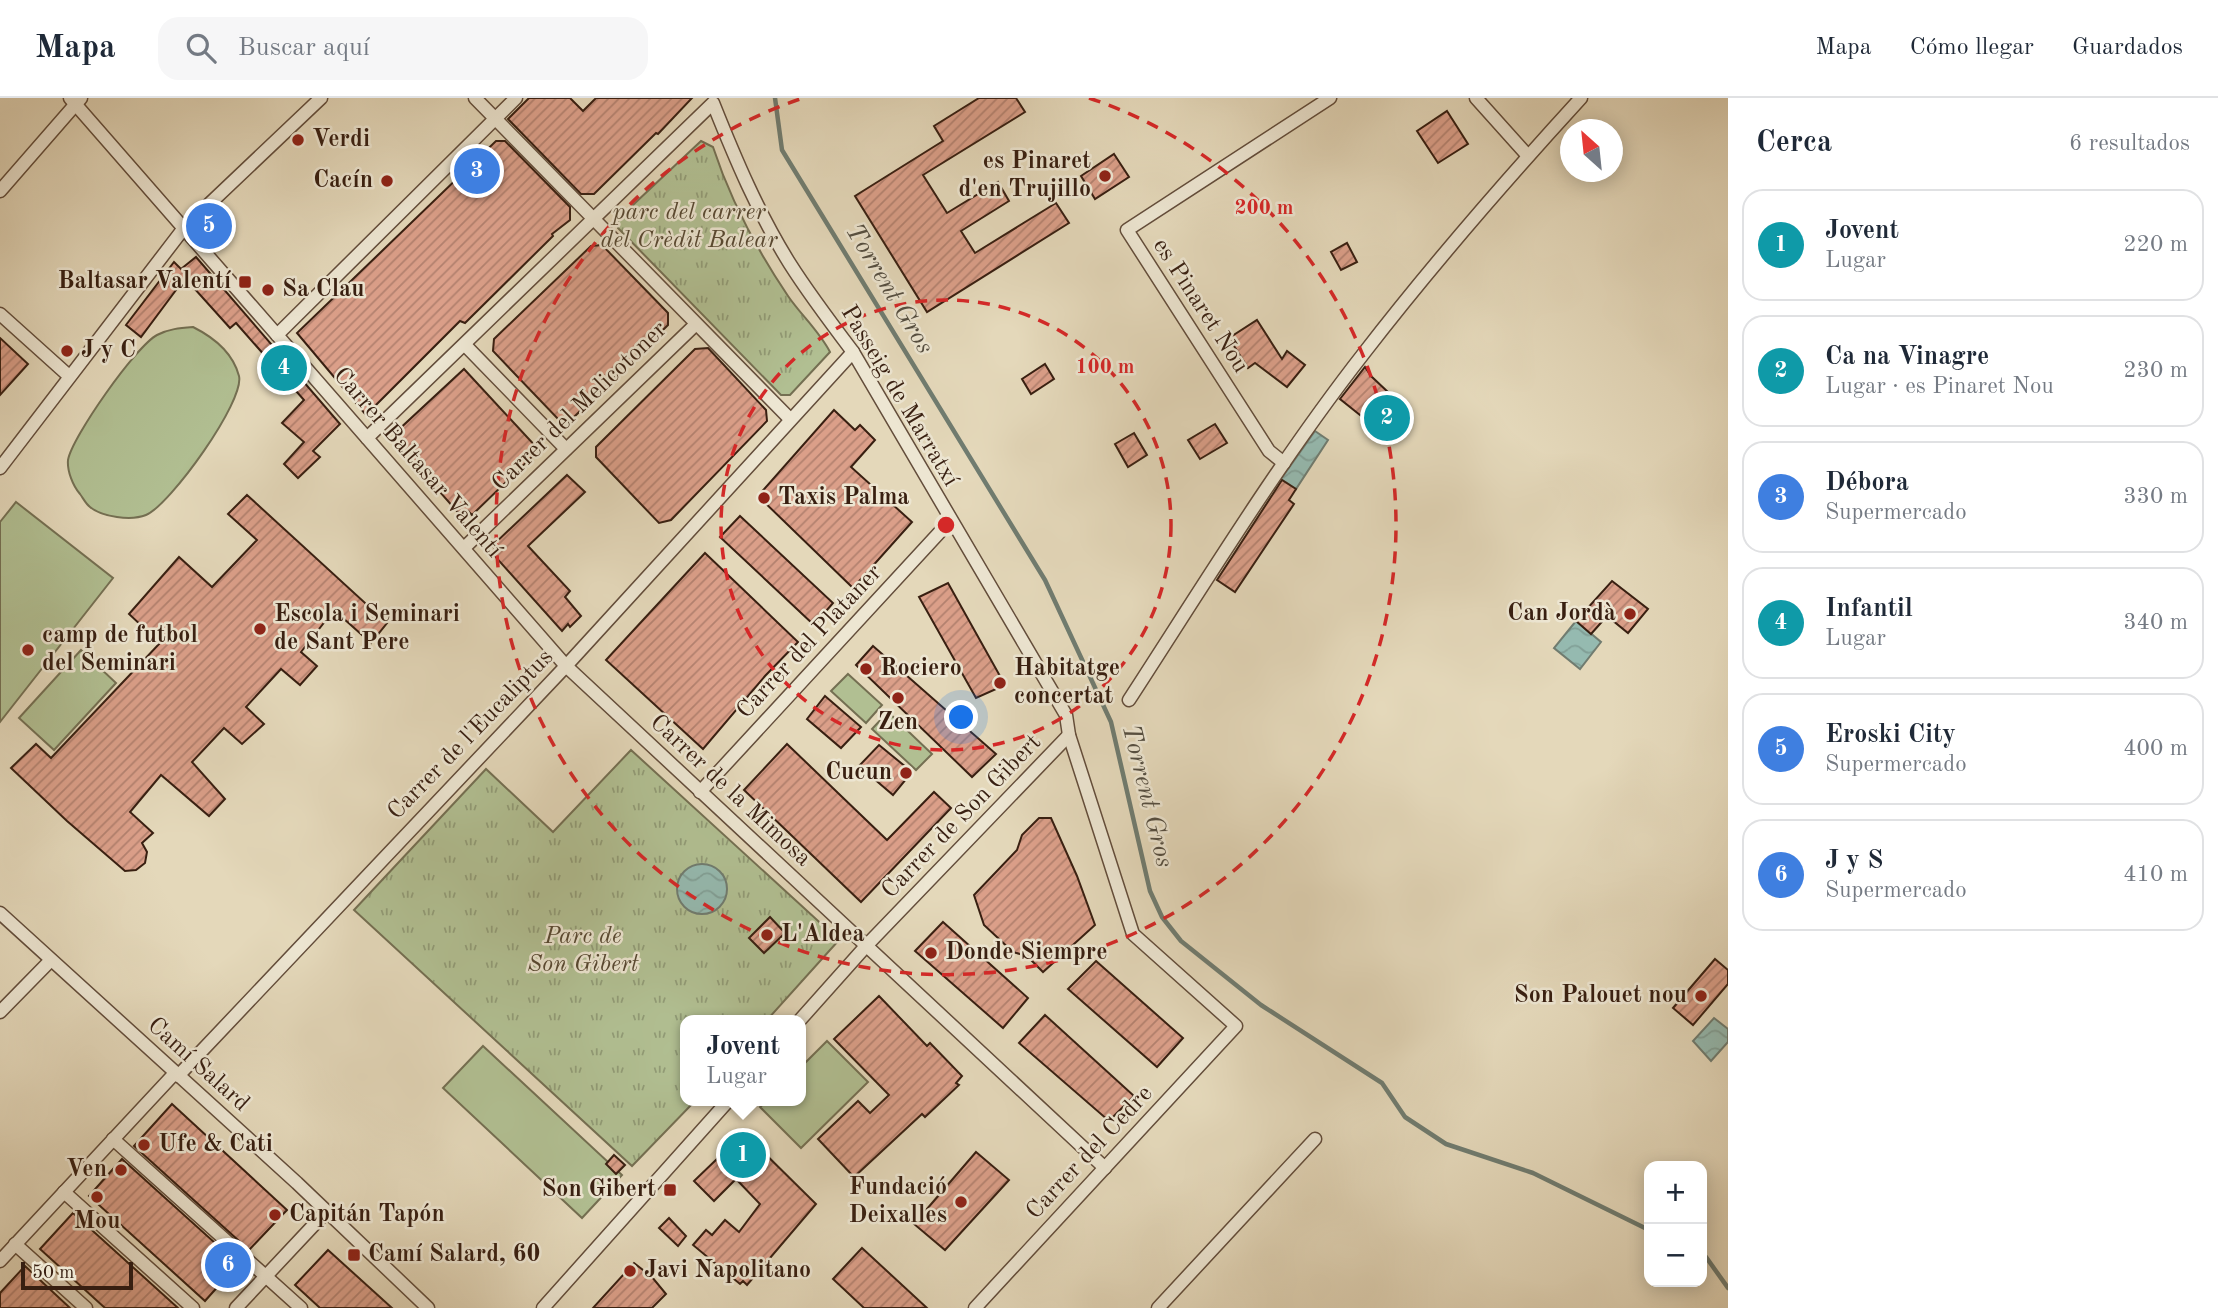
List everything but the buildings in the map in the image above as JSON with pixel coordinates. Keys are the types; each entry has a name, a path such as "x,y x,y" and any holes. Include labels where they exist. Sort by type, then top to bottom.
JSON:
{"street":[{"path":"0,468 184,228 321,98"},
{"path":"475,98 790,419"},
{"path":"277,335 516,98"},
{"name":"es Pinaret Nou","path":"1284,463 1269,451 1127,230 1330,98"},
{"path":"1476,98 1528,156"},
{"path":"1129,700 1284,463 1364,353 1528,156 1581,98"},
{"path":"0,191 76,100"},
{"name":"Carrer Baltasar Valentí","path":"76,100 184,228 566,666"},
{"name":"Passeig de Marratxí","path":"594,219 713,103 740,171 779,245 853,352 1066,715 1069,735 1133,934 1236,1026"},
{"path":"368,438 594,219"},
{"path":"0,314 69,376"},
{"name":"Carrer del Melicotoner","path":"464,548 695,324"},
{"path":"466,345 566,449"},
{"name":"Carrer de l'Eucaliptus","path":"0,1261 113,1139 566,666 853,352"},
{"name":"Carrer del Plataner","path":"700,792 950,521"},
{"name":"Carrer de la Mimosa","path":"566,666 1105,1168"},
{"name":"Carrer de Son Gibert","path":"804,1015 866,946 1069,735"},
{"name":"Camí Salard","path":"0,913 428,1308"},
{"path":"0,1012 51,960"},
{"name":"Carrer del Cedre","path":"975,1308 1236,1026"},
{"path":"542,1308 724,1106"},
{"path":"113,1139 301,1308"},
{"path":"1158,1308 1315,1139"},
{"path":"64,1192 193,1308"},
{"path":"236,1308 326,1212"},
{"path":"15,1244 86,1308"}],"green space":[{"name":"parc del carrer del Crèdit Balear","path":"701,141 713,147 736,205 766,261 788,296 830,352 790,395 781,395 618,228 618,219"},
{"path":"193,327 221,347 232,360 239,376 238,389 219,428 172,493 146,515 125,518 109,516 95,510 77,491 71,478 68,460 72,448 92,413 147,343 165,331"},
{"name":"camp de futbol del Seminari","path":"16,502 113,578 0,722 0,522"},
{"path":"81,650 116,683 54,750 19,718"},
{"path":"848,674 882,705 866,723 831,691"},
{"path":"888,712 932,754 916,770 872,729"},
{"name":"Parc de Son Gibert","path":"631,750 839,940 772,1015 680,1015 680,1106 690,1106 632,1166 354,910 486,769 553,832"},
{"path":"827,1041 868,1082 801,1148 760,1107 806,1106 806,1062"},
{"path":"483,1046 622,1175 582,1218 443,1088"}],"water":[{"path":"1315,431 1328,440 1296,489 1281,479"},
{"path":"1576,621 1601,642 1580,669 1554,648"},
{"path":"702,864 720,871 727,889 720,907 702,914 684,907 677,889 684,871"},
{"path":"1714,1018 1728,1029 1728,1042 1711,1061 1693,1041"}],"waterway":[{"name":"Torrent Gros","path":"775,98 782,150 1045,580 1111,722 1150,891 1162,917 1181,941 1261,1005 1382,1083 1405,1117 1446,1144 1533,1173 1644,1228"},
{"name":"Torrent Gros","path":"1707,1258 1728,1288"}],"place":[{"name":"Verdi","path":"298,140"},
{"name":"Débora","path":"477,171"},
{"name":"es Pinaret d'en Trujillo","path":"1105,176"},
{"name":"Cacín","path":"387,181"},
{"name":"Eroski City","path":"209,226"},
{"name":"Baltasar Valentí","path":"245,282"},
{"name":"Sa Clau","path":"268,290"},
{"name":"J y C","path":"67,351"},
{"name":"Infantil","path":"284,368"},
{"name":"Ca na Vinagre","path":"1387,418"},
{"name":"Taxis Palma","path":"764,498"},
{"name":"Can Jordà","path":"1630,614"},
{"name":"Escola i Seminari de Sant Pere","path":"260,629"},
{"name":"camp de futbol del Seminari","path":"28,650"},
{"name":"Rociero","path":"866,669"},
{"name":"Habitatge concertat","path":"1000,683"},
{"name":"Zen","path":"898,698"},
{"name":"Cucun","path":"906,773"},
{"name":"L'Aldea","path":"767,935"},
{"name":"Donde Siempre","path":"931,953"},
{"name":"Son Palouet nou","path":"1701,996"},
{"name":"Ufe & Cati","path":"144,1145"},
{"name":"Jovent","path":"743,1155"},
{"name":"Ven","path":"121,1170"},
{"name":"Son Gibert","path":"670,1190"},
{"name":"Mou","path":"97,1197"},
{"name":"Fundació Deixalles","path":"961,1202"},
{"name":"Capitán Tapón","path":"275,1215"},
{"name":"Camí Salard, 60","path":"354,1255"},
{"name":"J y S","path":"228,1265"},
{"name":"Javi Napolitano","path":"630,1271"}]}
